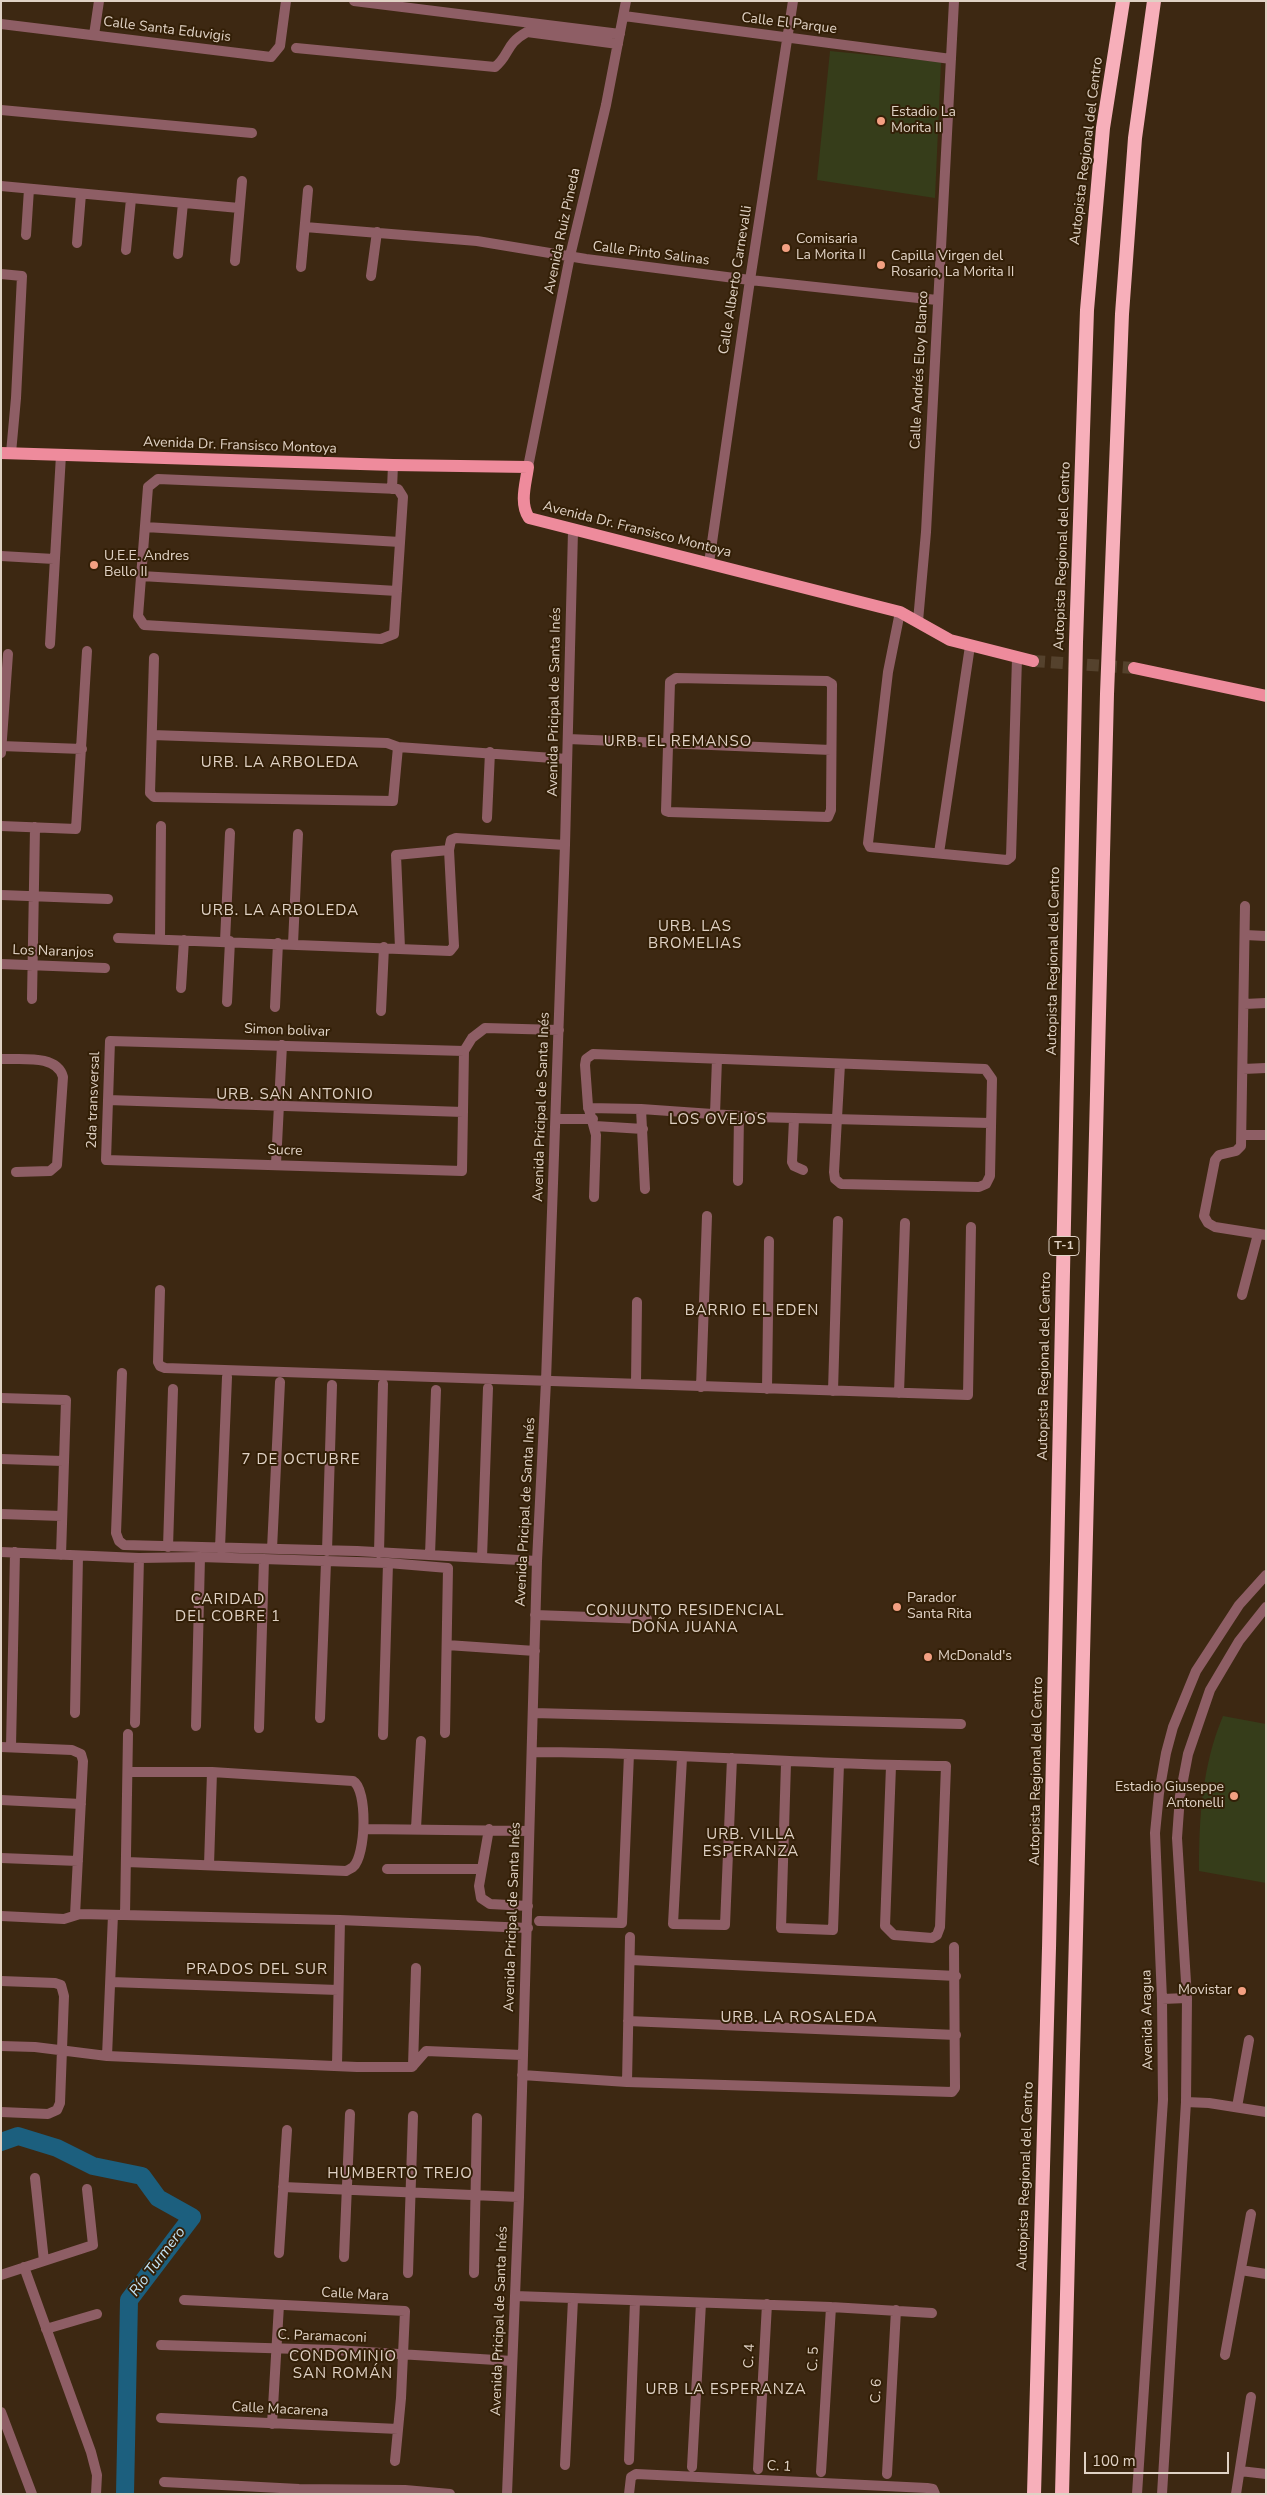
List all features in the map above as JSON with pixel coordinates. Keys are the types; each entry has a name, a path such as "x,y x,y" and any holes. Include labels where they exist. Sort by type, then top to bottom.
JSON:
{"highway":[{"name":"Autopista Regional del Centro","path":"1034,2494 1050,1928 1076,642 1087,310 1104,128 1123,1"},
{"name":"T-1","path":"1062,2494 1107,694 1122,314 1135,138 1154,1"}],"main road":[{"name":"Avenida Dr. Fransisco Montoya","path":"6,453 393,465 528,467 524,511 529,518 573,531 709,563 900,612 950,640 1033,661"},
{"path":"1134,668 1266,696"}],"street":[{"path":"94,35 99,1"},
{"name":"Calle Santa Eduvigis","path":"1,24 271,57 280,46 286,1"},
{"path":"354,1 619,39"},
{"name":"Avenida Ruiz Pineda","path":"528,467 570,256 626,1"},
{"name":"Calle Alberto Carnevalli","path":"709,563 793,1"},
{"name":"Calle Andrés Eloy Blanco","path":"918,621 926,532 954,1"},
{"name":"Calle El Parque","path":"624,16 951,59"},
{"path":"296,48 495,67 501,63 514,39 527,32 619,39"},
{"path":"1,110 252,133"},
{"path":"235,261 242,181"},
{"path":"1,186 239,208"},
{"path":"26,235 29,189"},
{"path":"301,267 308,190"},
{"path":"77,243 81,194"},
{"path":"126,250 131,199"},
{"path":"178,254 183,203"},
{"name":"Calle Pinto Salinas","path":"305,227 477,241 570,256 750,280 937,300"},
{"path":"371,276 377,232"},
{"path":"1,274 22,276 16,398 6,453"},
{"path":"50,644 56,576 54,560 61,455"},
{"path":"392,489 393,465"},
{"path":"158,479 398,489 403,494 394,634 385,639 144,625 138,616 145,526 148,486 158,479"},
{"path":"145,526 400,542"},
{"name":"Avenida Pricipal de Santa Inés","path":"507,2494 528,1928 535,1615 559,1030 573,531"},
{"path":"1,556 54,560"},
{"path":"141,576 397,591"},
{"path":"900,612 888,672 868,843 874,848 1006,860 1011,857 1017,658"},
{"path":"940,853 970,646"},
{"path":"1,826 75,830 77,827 87,651"},
{"path":"1,753 8,654"},
{"path":"154,658 150,793 154,797 393,801 398,747"},
{"path":"672,679 826,681 832,684 833,690 831,810 828,817 669,812 665,807 667,743 672,679"},
{"path":"152,735 386,743 398,747 568,759"},
{"path":"568,739 831,750"},
{"path":"2,746 82,749"},
{"path":"487,818 490,752"},
{"path":"160,939 161,826"},
{"path":"32,999 35,827"},
{"path":"228,1002 230,833"},
{"path":"293,944 298,834"},
{"path":"118,938 450,951 452,949 449,850 451,840 456,838 565,846"},
{"path":"400,948 396,855 449,850"},
{"path":"1,895 108,899"},
{"path":"1242,1295 1262,1235 1215,1227 1208,1223 1204,1216 1215,1160 1219,1155 1236,1152 1241,1146 1245,906"},
{"path":"1245,935 1266,936"},
{"path":"181,988 184,940"},
{"path":"275,1008 278,943"},
{"path":"381,1011 384,947"},
{"name":"Los Naranjos","path":"1,964 105,968"},
{"path":"1244,1004 1266,1003"},
{"path":"108,1100 463,1112 464,1051 472,1038 485,1028 559,1030"},
{"name":"Simon bolivar","path":"110,1041 282,1044 464,1051"},
{"name":"2da transversal","path":"106,1160 110,1041"},
{"path":"276,1164 282,1044"},
{"path":"594,1197 594,1123 588,1108 585,1065 590,1055 985,1069 992,1078 990,1176 986,1184 979,1187 841,1184 835,1179 834,1172 840,1064"},
{"path":"1,1059 53,1062 61,1069 63,1077 57,1165 50,1171 16,1172"},
{"path":"715,1114 717,1059"},
{"path":"1243,1069 1266,1068"},
{"path":"588,1108 641,1109 837,1120 990,1123"},
{"path":"641,1109 645,1189"},
{"name":"Sucre","path":"106,1160 462,1171 463,1112"},
{"path":"738,1181 739,1116"},
{"path":"556,1118 643,1128"},
{"path":"794,1118 792,1162 794,1166 803,1170"},
{"path":"1242,1135 1266,1134"},
{"path":"701,1387 707,1216"},
{"path":"833,1391 838,1221"},
{"path":"899,1393 905,1223"},
{"path":"160,1290 158,1362 160,1366 165,1368 968,1395 971,1227"},
{"path":"767,1389 769,1241"},
{"path":"636,1383 637,1302"},
{"path":"122,1373 117,1539 127,1546 379,1552 537,1561"},
{"path":"220,1548 227,1377"},
{"path":"272,1549 280,1382"},
{"path":"379,1552 384,1384"},
{"path":"327,1551 332,1385"},
{"path":"482,1558 488,1388"},
{"path":"168,1547 173,1389"},
{"path":"430,1555 436,1390"},
{"path":"1,1398 66,1400 61,1555"},
{"path":"1,1459 63,1461"},
{"path":"1,1514 62,1516"},
{"path":"1,1552 139,1558 200,1557 388,1563 448,1568 445,1733"},
{"path":"15,1552 6,1747 72,1750 81,1754 83,1761 75,1915"},
{"path":"75,1713 78,1556"},
{"path":"196,1726 200,1557"},
{"path":"135,1723 139,1558"},
{"path":"259,1728 264,1559"},
{"path":"320,1718 326,1562"},
{"path":"383,1735 388,1563"},
{"name":"Avenida Aragua","path":"1138,2494 1163,2100 1162,1999 1155,1833 1166,1753 1196,1671 1239,1605 1266,1575"},
{"path":"1162,2494 1186,2102 1187,1998 1177,1838 1182,1788 1188,1754 1210,1690 1239,1641 1266,1606"},
{"path":"535,1615 646,1619"},
{"path":"447,1645 535,1651"},
{"path":"533,1713 960,1724"},
{"path":"125,1916 129,1772 128,1734"},
{"path":"416,1828 421,1741"},
{"path":"532,1752 732,1758 786,1763 946,1766 940,1926 937,1935 932,1938 894,1935 886,1926 891,1766"},
{"path":"539,1921 622,1923 630,1754"},
{"path":"682,1758 673,1924 725,1925 732,1758"},
{"path":"786,1763 780,1928 833,1930 840,1764"},
{"path":"127,1862 346,1870 353,1868 357,1862 364,1829 360,1788 353,1781 212,1772 129,1772"},
{"path":"209,1865 212,1772"},
{"path":"1,1800 81,1804"},
{"path":"364,1829 416,1828 529,1831"},
{"path":"489,1829 479,1886 481,1898 490,1904 528,1906"},
{"path":"1,1858 78,1861"},
{"path":"387,1869 482,1869"},
{"path":"1,1916 64,1919 75,1915 113,1915 340,1920 528,1928"},
{"path":"107,2056 113,1915"},
{"path":"337,2065 340,1920"},
{"path":"627,2082 630,1937"},
{"path":"522,2075 627,2082 948,2093 955,2088 956,1976 954,1947"},
{"path":"631,1960 956,1976"},
{"path":"412,2067 416,1968"},
{"path":"1,1981 55,1983 61,1985 64,1996 60,2103 57,2110 48,2114 1,2112"},
{"path":"111,1982 338,1990"},
{"path":"1162,1999 1187,1998"},
{"path":"628,2022 956,2035"},
{"path":"1236,2107 1248,2040"},
{"path":"1,2046 35,2047 61,2052 107,2056 412,2067"},
{"path":"412,2067 426,2051 522,2055"},
{"path":"1186,2102 1266,2112"},
{"path":"344,2257 350,2114"},
{"path":"408,2273 413,2116"},
{"path":"474,2273 477,2118"},
{"path":"279,2253 286,2130"},
{"path":"35,2178 44,2261"},
{"path":"283,2187 519,2197"},
{"path":"1,2275 93,2244 87,2189"},
{"path":"1225,2355 1251,2214"},
{"path":"24,2267 91,2452 97,2475 96,2494"},
{"path":"1241,2270 1266,2274"},
{"path":"515,2296 831,2306 932,2314"},
{"path":"565,2465 573,2299"},
{"name":"Calle Mara","path":"184,2300 405,2311 404,2354 395,2461"},
{"path":"629,2460 635,2301"},
{"path":"692,2467 702,2303"},
{"name":"C. 4","path":"758,2469 767,2304"},
{"path":"272,2424 279,2305"},
{"name":"C. 5","path":"821,2472 831,2306"},
{"name":"C. 6","path":"887,2474 896,2310"},
{"path":"46,2329 97,2314"},
{"name":"C. Paramaconi","path":"160,2344 404,2354 512,2361"},
{"path":"1236,2494 1251,2397"},
{"path":"1,2412 32,2494"},
{"name":"Calle Macarena","path":"161,2418 398,2429"},
{"path":"1240,2471 1266,2474"},
{"name":"C. 1","path":"629,2494 629,2482 631,2477 636,2474 934,2491"},
{"path":"164,2482 230,2490 338,2492 405,2490 450,2494"}],"green space":[{"name":"Estadio La Morita II","path":"830,51 941,62 935,198 817,180"},
{"name":"Estadio Giuseppe Antonelli","path":"1223,1716 1266,1724 1266,1883 1199,1871 1203,1792 1210,1754"}],"waterway":[{"name":"Río Turmero","path":"1,2142 18,2136 57,2148 93,2166 142,2176 158,2198 192,2217 129,2300 125,2494"}],"tunnel":[{"path":"1033,661 1134,668"}],"place":[{"name":"Estadio La Morita II","path":"881,121"},
{"name":"Comisaria La Morita II","path":"786,248"},
{"name":"Capilla Virgen del Rosario, La Morita II","path":"881,265"},
{"name":"U.E.E. Andres Bello II","path":"94,565"},
{"name":"Parador Santa Rita","path":"897,1607"},
{"name":"McDonald's","path":"928,1657"},
{"name":"Estadio Giuseppe Antonelli","path":"1234,1796"},
{"name":"Movistar","path":"1242,1991"}],"district":[{"name":"URB. EL REMANSO","path":"678,742"},
{"name":"URB. LA ARBOLEDA","path":"280,763"},
{"name":"URB. LA ARBOLEDA","path":"280,911"},
{"name":"URB. LAS BROMELIAS","path":"695,936"},
{"name":"URB. SAN ANTONIO","path":"295,1095"},
{"name":"LOS OVEJOS","path":"718,1120"},
{"name":"BARRIO EL EDEN","path":"752,1311"},
{"name":"7 DE OCTUBRE","path":"301,1460"},
{"name":"CARIDAD DEL COBRE 1","path":"228,1608"},
{"name":"CONJUNTO RESIDENCIAL DOÑA JUANA","path":"685,1620"},
{"name":"URB. VILLA ESPERANZA","path":"751,1844"},
{"name":"PRADOS DEL SUR","path":"257,1970"},
{"name":"URB. LA ROSALEDA","path":"799,2018"},
{"name":"HUMBERTO TREJO","path":"400,2174"},
{"name":"CONDOMINIO SAN ROMÁN","path":"343,2366"},
{"name":"URB LA ESPERANZA","path":"726,2390"}]}
